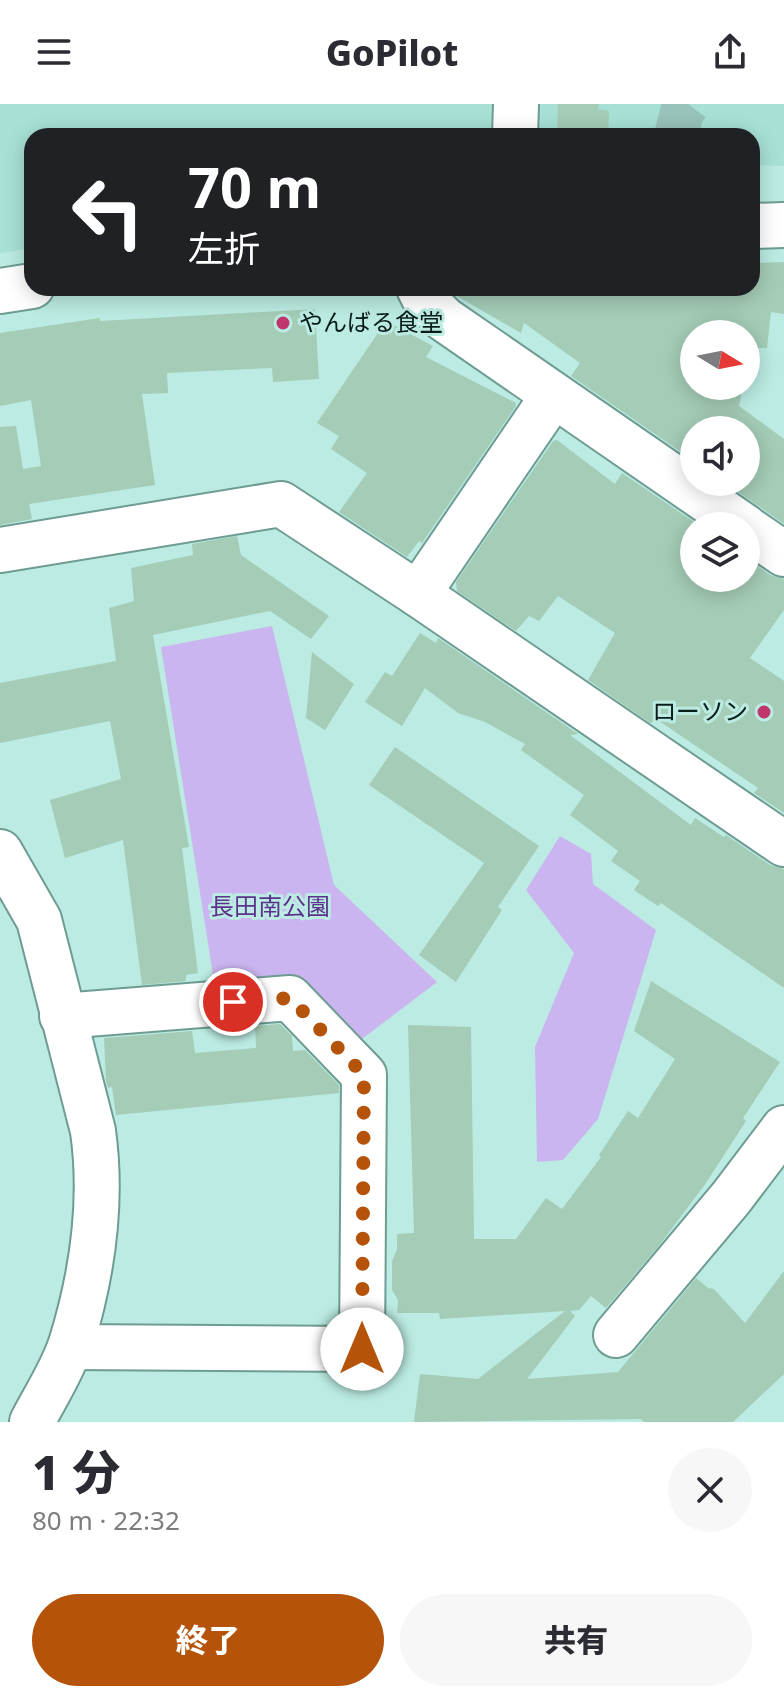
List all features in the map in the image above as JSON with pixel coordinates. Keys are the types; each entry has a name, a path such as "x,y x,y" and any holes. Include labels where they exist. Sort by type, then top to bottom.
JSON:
{"street":[{"path":"515,128 516,104"},
{"path":"760,226 784,225"},
{"path":"0,291 24,287"},
{"path":"423,296 444,319 723,512"},
{"path":"418,594 553,396"},
{"path":"0,550 281,504 784,844"},
{"path":"760,537 784,554"},
{"path":"0,852 39,920 93,1131 96,1155 96,1234 70,1347 32,1422"},
{"path":"62,1016 290,998 364,1075 362,1349 70,1347"},
{"path":"616,1335 731,1198 784,1128"}],"shaded area":[{"path":"0,104 784,104 784,166 760,165 760,128 24,128 24,249 0,253"}],"green space":[{"name":"長田南公園","path":"272,626 334,885 437,982 358,1042 296,975 214,981 161,647"},
{"path":"560,836 591,854 593,884 656,930 598,1119 563,1160 537,1162 535,1047 574,953 526,890"}],"building":[{"path":"558,104 599,104 598,109 609,111 608,128 557,128"},
{"path":"784,262 784,314 771,312 767,348 760,348 760,320 680,320 680,400 740,400 739,406 753,416 680,416 680,451 571,376 580,363 524,323 521,333 457,296 760,296 760,263"},
{"path":"315,309 319,379 273,382 272,368 167,373 168,393 142,394 155,485 29,504 32,519 0,525 0,427 16,426 23,469 41,466 31,400 0,406 0,333 100,318 100,321"},
{"path":"386,321 433,346 426,357 516,403 422,543 419,541 407,557 339,512 367,473 331,449 339,436 317,423"},
{"path":"760,421 784,439 784,524 744,496 760,496"},
{"path":"557,440 615,484 622,473 680,512 680,592 760,592 760,568 784,579 784,610 750,658 784,681 784,813 754,793 758,788 659,721 650,723 588,680 615,633 558,596 539,621 529,616 516,631 457,591 456,582 553,441"},
{"path":"237,536 241,555 329,616 311,639 270,611 153,635 189,847 182,848 198,973 186,975 186,981 142,985 123,840 65,858 50,800 121,779 110,721 0,743 0,683 116,661 109,608 134,601 131,568 193,555 192,544"},
{"path":"420,633 436,643 438,638 578,734 570,735 691,825 695,818 770,865 784,869 784,988 661,903 658,906 634,890 640,881 611,861 618,851 570,815 584,795 521,750 525,744 485,722 458,713 425,688 402,726 365,702 385,672 392,676"},
{"path":"312,652 354,684 325,730 306,718"},
{"path":"395,747 539,846 498,907 502,910 456,982 419,955 484,863 369,785"},
{"path":"651,981 780,1062 706,1183 658,1247 606,1308 591,1296 579,1310 570,1311 575,1316 527,1379 618,1372 696,1278 714,1289 745,1323 784,1271 784,1374 733,1422 644,1422 641,1419 414,1422 420,1374 478,1379 565,1311 440,1319 439,1313 397,1313 398,1300 392,1290 392,1261 397,1249 397,1234 414,1233 408,1025 471,1027 474,1239 516,1239 546,1198 562,1209 601,1157 599,1155 628,1111 638,1118 675,1059 634,1031"},
{"path":"280,1024 292,1036 293,1051 305,1050 339,1085 339,1093 116,1115 112,1087 108,1088 106,1081 104,1038 192,1031 195,1053 256,1048 255,1026"}],"tunnel":[{"path":"678,128 682,112 688,104"}],"place":[{"name":"やんばる食堂","path":"283,323"},
{"name":"ローソン","path":"764,712"}],"route":[{"path":"233,1002 290,998 364,1075 362,1349"}]}
